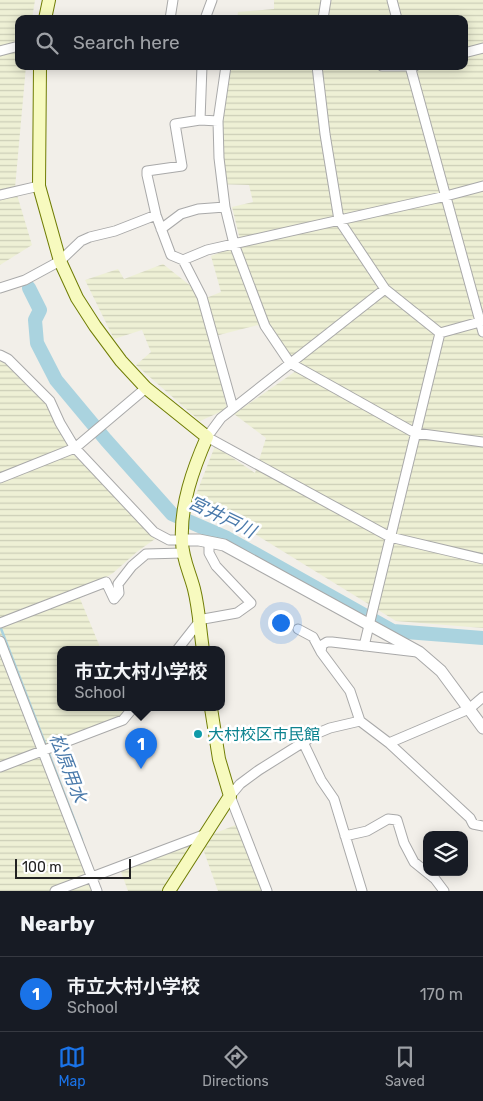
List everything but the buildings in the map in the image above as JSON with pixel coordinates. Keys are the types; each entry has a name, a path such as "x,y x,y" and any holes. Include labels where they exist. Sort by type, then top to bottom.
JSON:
{"main road":[{"path":"46,15 49,0"},
{"path":"40,70 39,186 60,261 77,298 121,361 146,388 207,437 196,464 183,512 182,526 182,547 194,590 202,646"},
{"path":"169,891 230,796 218,759 211,711"}],"street":[{"path":"171,15 173,0"},
{"path":"206,15 212,0"},
{"path":"324,15 326,0"},
{"path":"392,0 396,15"},
{"path":"0,51 15,47"},
{"path":"468,52 483,48"},
{"path":"200,120 202,70"},
{"path":"225,70 218,121 219,158 225,207 234,244 265,326 290,363 415,433 483,442"},
{"path":"317,70 325,134 339,220 384,289 440,333"},
{"path":"413,70 482,322 483,332"},
{"path":"218,121 200,120 175,124 182,166 147,171 156,215 171,255 183,260 202,297 233,408"},
{"path":"0,195 39,186"},
{"path":"183,260 207,250 483,186"},
{"path":"161,229 181,214 198,209 225,207"},
{"path":"0,288 25,280 60,261 81,241 115,231 156,215"},
{"path":"384,289 221,418 207,437 390,537 483,559"},
{"path":"440,333 482,322"},
{"path":"364,646 440,333"},
{"path":"0,355 8,359 50,402 75,448 154,532 182,547"},
{"path":"0,478 75,448 146,388"},
{"path":"180,646 199,621 237,613 251,603 216,566 208,553 209,542"},
{"path":"0,623 106,582 114,598 119,593 118,584 132,566 146,554 209,542 224,545 370,620 419,652 441,671 483,728"},
{"path":"298,629 313,637 321,652 350,691 360,721 389,743 470,818 473,824 483,826"},
{"path":"0,641 46,749 94,876 96,891"},
{"path":"321,652 322,645 327,642 419,652"},
{"path":"389,743 469,709 483,697"},
{"path":"0,767 124,720 130,711"},
{"path":"267,891 230,796 240,784 303,742 330,728 360,721"},
{"path":"303,742 321,780 334,800 362,891"},
{"path":"345,836 367,831 388,818 397,820 404,844 414,862 435,879 444,891"},
{"path":"55,891 206,834"}],"green space":[{"path":"0,0 35,0 33,15 15,15 15,70 26,70 15,188 32,245 0,265"},
{"path":"274,0 483,0 483,628 396,621 195,497 215,446 255,473 266,438 234,414 296,371 258,325 211,337 227,409 200,421 136,365 151,352 142,330 114,339 85,280 118,269 124,279 163,264 206,298 221,292 211,256 241,244 232,207 253,202 249,185 217,184 221,129 229,70 468,70 468,15 238,15 238,12 274,9"},
{"path":"0,361 6,364 32,391 45,400 73,454 155,539 113,573 76,589 100,646 57,646 57,711 126,711 120,718 38,748 94,891 0,891"},
{"path":"238,824 264,891 218,891 202,846 208,836"},
{"path":"189,844 191,848 173,880 177,891 128,891 120,869"}],"waterway":[{"name":"宮井戸川","path":"29,288 40,310 35,320 37,343 56,380 172,514 227,538 393,631 483,638"},
{"name":"松原用水","path":"0,626 46,746"},
{"name":"松原用水","path":"48,751 82,840"}],"place":[{"name":"大村校区市民館","path":"198,734"},
{"name":"市立大村小学校","path":"141,769"}]}
